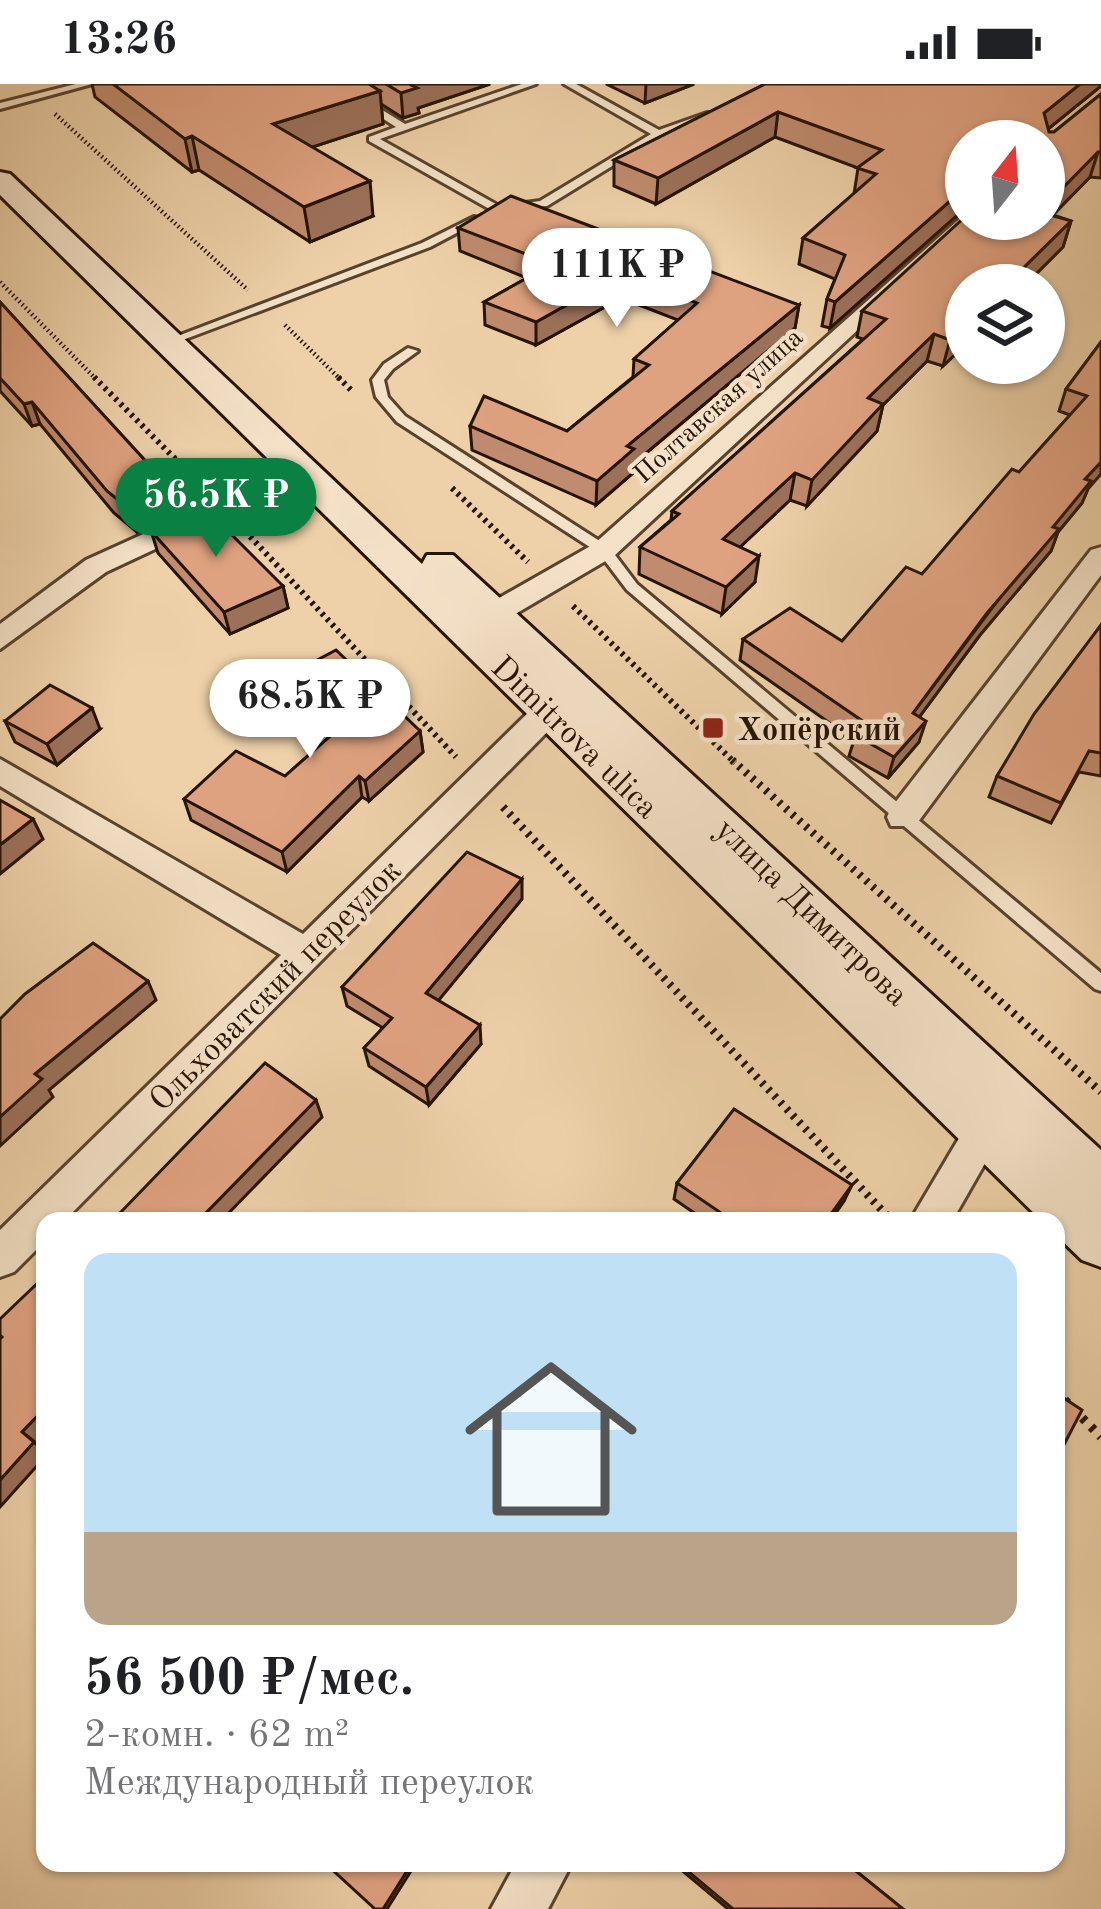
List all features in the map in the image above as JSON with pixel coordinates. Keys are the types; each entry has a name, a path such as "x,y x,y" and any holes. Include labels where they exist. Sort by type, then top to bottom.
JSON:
{"main road":[{"name":"улица Димитрова","path":"0,146 182,338 495,613 1101,1184"},
{"name":"Dimitrova ulica","path":"0,180 182,338 298,472 1101,1242"}],"street":[{"name":"Полтавская улица","path":"495,613 604,550 945,238"},
{"path":"0,639 96,566 298,472"},
{"path":"903,818 1101,556"},
{"name":"Ольховатский переулок","path":"46,1212 549,711"},
{"path":"0,771 305,952"},
{"path":"936,1212 986,1130"},
{"name":"Ольховатский переулок","path":"0,1258 36,1222"},
{"path":"518,1909 541,1872"}],"lane":[{"path":"0,106 88,84"},
{"path":"334,84 404,128"},
{"path":"497,209 372,139 531,84"},
{"path":"569,84 658,134"},
{"path":"182,338 426,245 497,209 543,204 658,134 717,112"},
{"path":"412,351 383,367 377,388 382,401 400,419 604,550 632,587 1101,984"}],"path":[{"path":"0,282 223,507 884,1212"},
{"path":"700,732 1101,1092"},
{"path":"1065,1399 1101,1437"}],"building":[{"path":"113,84 369,84 380,91 273,124 370,181 304,207 192,136 185,139"},
{"path":"386,84 413,84 417,88 401,93"},
{"path":"765,84 1080,84 1044,113 1046,120 945,120 945,205 835,302 827,299 845,255 803,238 876,174 857,168 882,150 778,112 658,178 614,160"},
{"path":"1101,94 1101,152 1065,186 1065,123"},
{"path":"511,196 799,305 627,446 634,449 597,481 470,426 484,396 567,431 649,365 634,359 697,303 622,274 536,322 484,302 552,264 458,228"},
{"path":"945,235 945,240 1052,240 1027,264 945,264 945,338 934,334 868,398 883,404 812,480 795,473 723,539 759,556 726,587 640,547 679,514 672,511 886,319 862,311"},
{"path":"0,302 173,491 130,510 107,491 32,402 24,404 0,378"},
{"path":"1101,342 1101,462 1053,527 1059,529 987,613 913,713 926,721 894,757 855,735 864,722 743,639 790,608 842,641 906,567 922,574 1012,469 1019,472 1087,396 1066,389"},
{"path":"204,507 283,586 224,612 151,531"},
{"path":"1101,625 1101,753 1089,751 1061,803 997,776 1034,714"},
{"path":"336,650 420,731 365,781 359,776 282,852 184,799 236,751 285,776 345,723 295,672"},
{"path":"50,685 92,708 47,744 5,721"},
{"path":"0,800 33,819 0,845"},
{"path":"467,852 522,879 426,993 480,1025 426,1087 364,1048 392,1018 342,987"},
{"path":"93,943 148,981 35,1074 42,1079 0,1117 0,1019"},
{"path":"265,1063 316,1100 207,1212 121,1212"},
{"path":"734,1109 852,1185 832,1212 720,1212 677,1183"},
{"path":"36,1285 36,1417 22,1432 34,1442 0,1480 2,1337 0,1319"},
{"path":"1065,1399 1082,1410 1065,1443"},
{"path":"335,1872 406,1872 383,1909 375,1909"},
{"path":"689,1872 857,1872 903,1909 733,1909"}],"place":[{"name":"Хопёрский","path":"713,728"}]}
